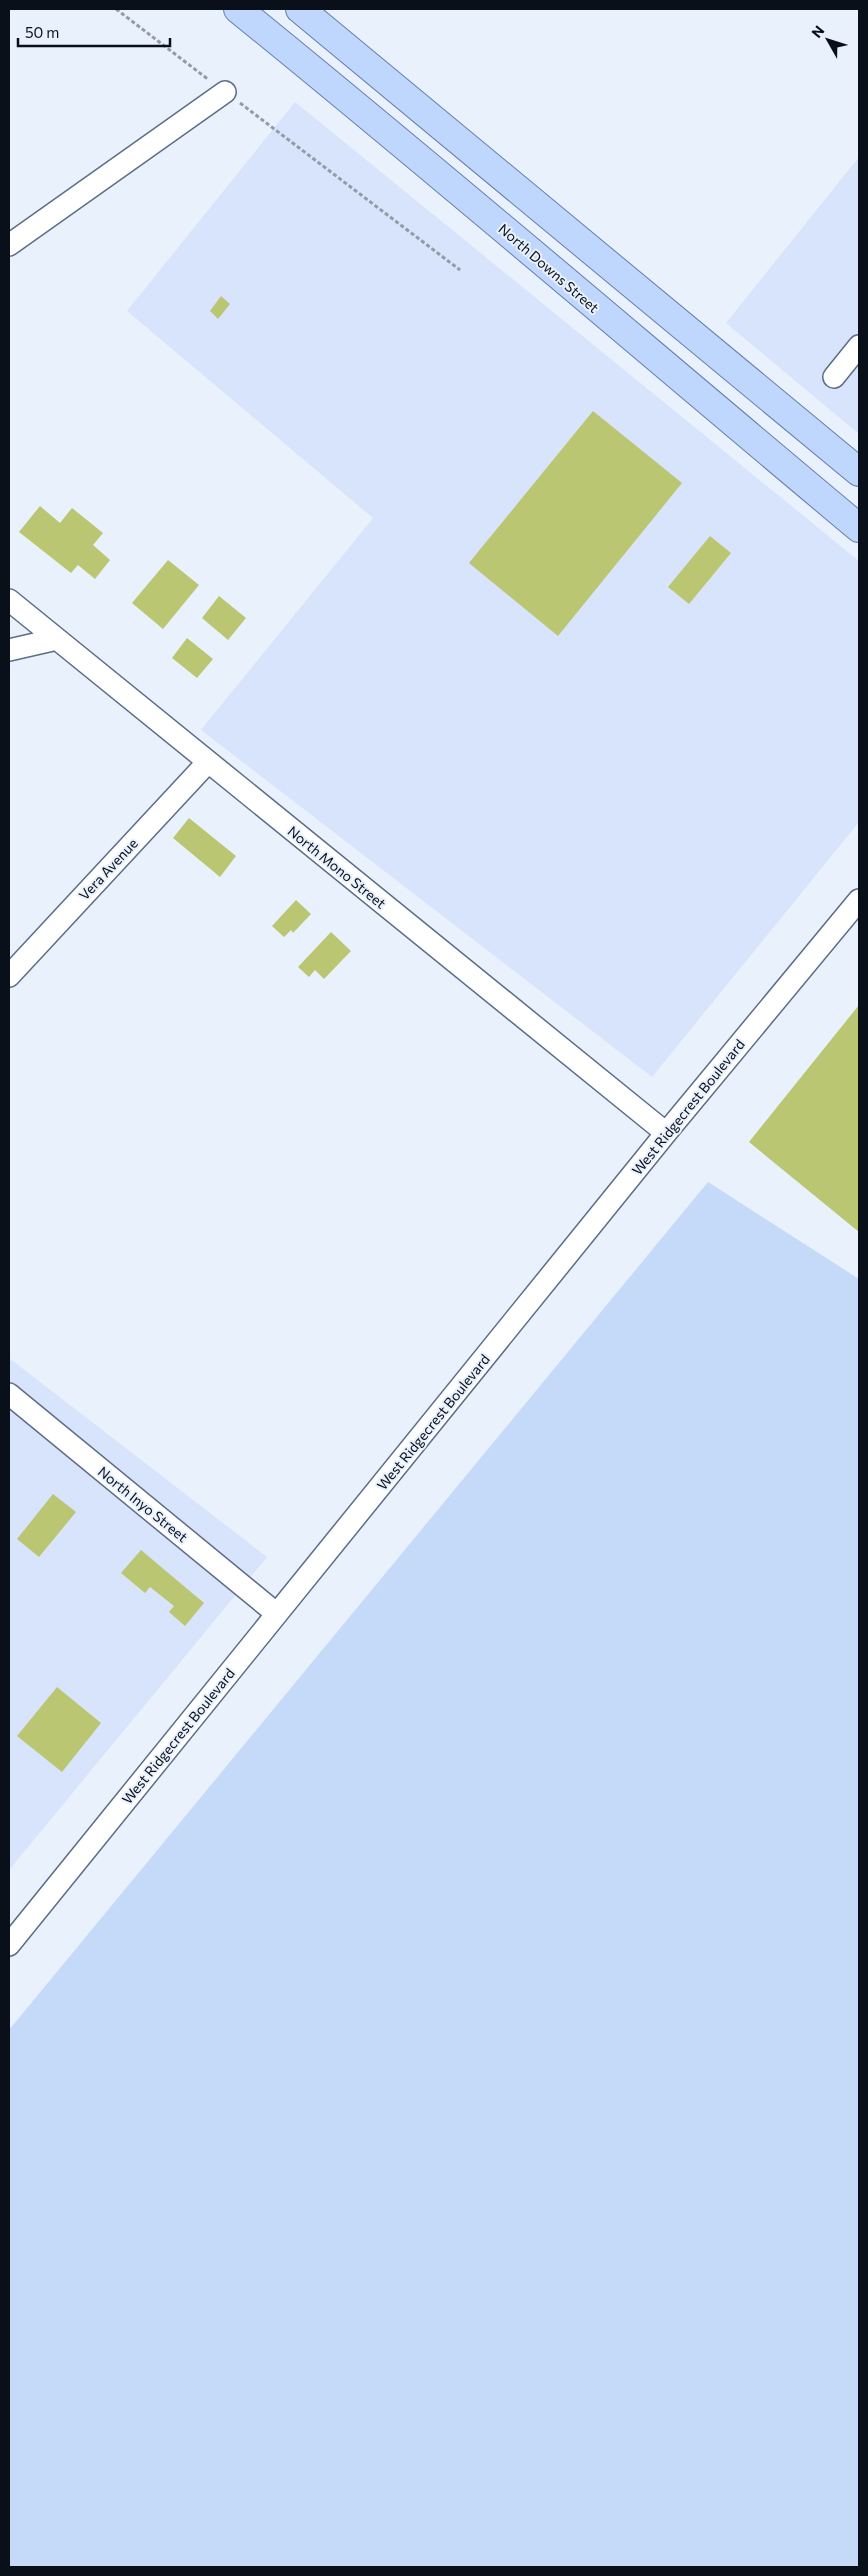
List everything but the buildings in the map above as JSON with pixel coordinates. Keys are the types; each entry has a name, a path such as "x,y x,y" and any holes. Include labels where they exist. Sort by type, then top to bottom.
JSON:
{"main road":[{"name":"North Downs Street","path":"238,9 405,144 611,321 859,528"},
{"path":"300,9 859,472"}],"street":[{"path":"9,245 225,92"},
{"path":"834,377 859,346"},
{"name":"North Mono Street","path":"9,600 666,1134"},
{"path":"9,650 57,639"},
{"name":"Vera Avenue","path":"9,976 207,762"},
{"name":"West Ridgecrest Boulevard","path":"9,1945 666,1134 859,900"},
{"name":"North Inyo Street","path":"9,1394 277,1614"}],"path":[{"path":"116,9 460,270"}],"shaded area":[{"path":"295,102 859,561 859,822 652,1077 201,730 373,518 127,311"},
{"path":"859,157 859,434 726,323"},
{"path":"708,1182 859,1279 859,2567 9,2567 9,2030"},
{"path":"9,1358 267,1557 9,1870"}]}
